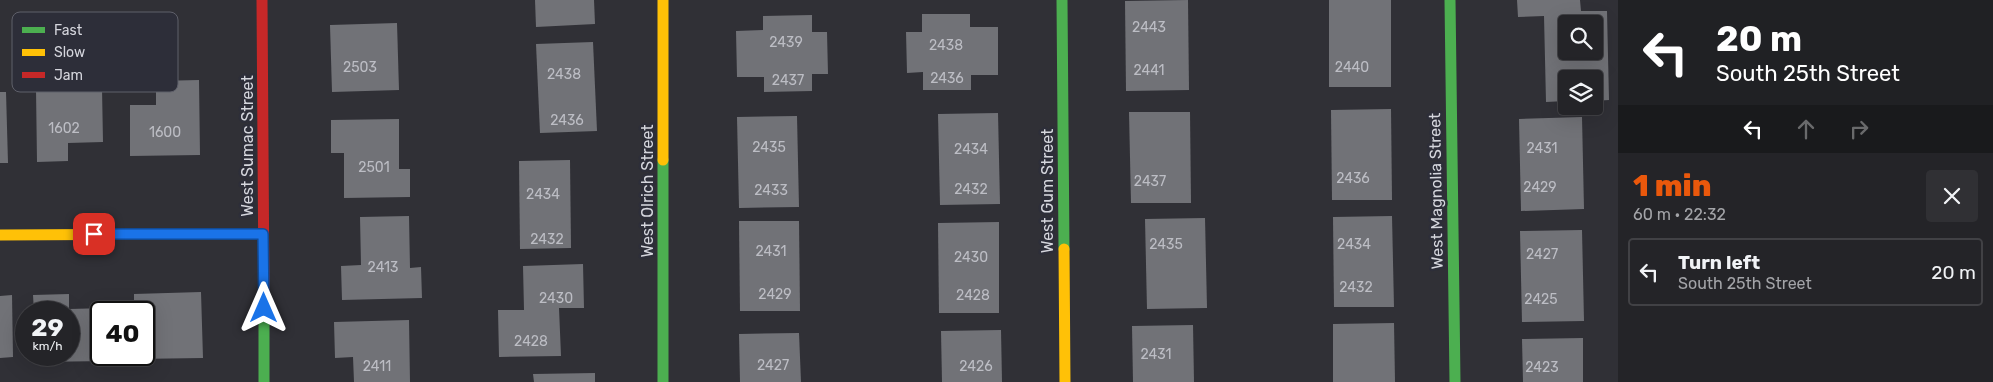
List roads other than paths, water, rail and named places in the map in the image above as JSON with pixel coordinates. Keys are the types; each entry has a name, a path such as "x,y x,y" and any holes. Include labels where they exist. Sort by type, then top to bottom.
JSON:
{"street":[{"name":"West Sumac Street","path":"262,0 264,382"},
{"name":"West Olrich Street","path":"663,0 663,382"},
{"name":"West Gum Street","path":"1062,0 1065,382"},
{"name":"West Magnolia Street","path":"1450,0 1455,382"},
{"path":"0,235 263,234"}]}
